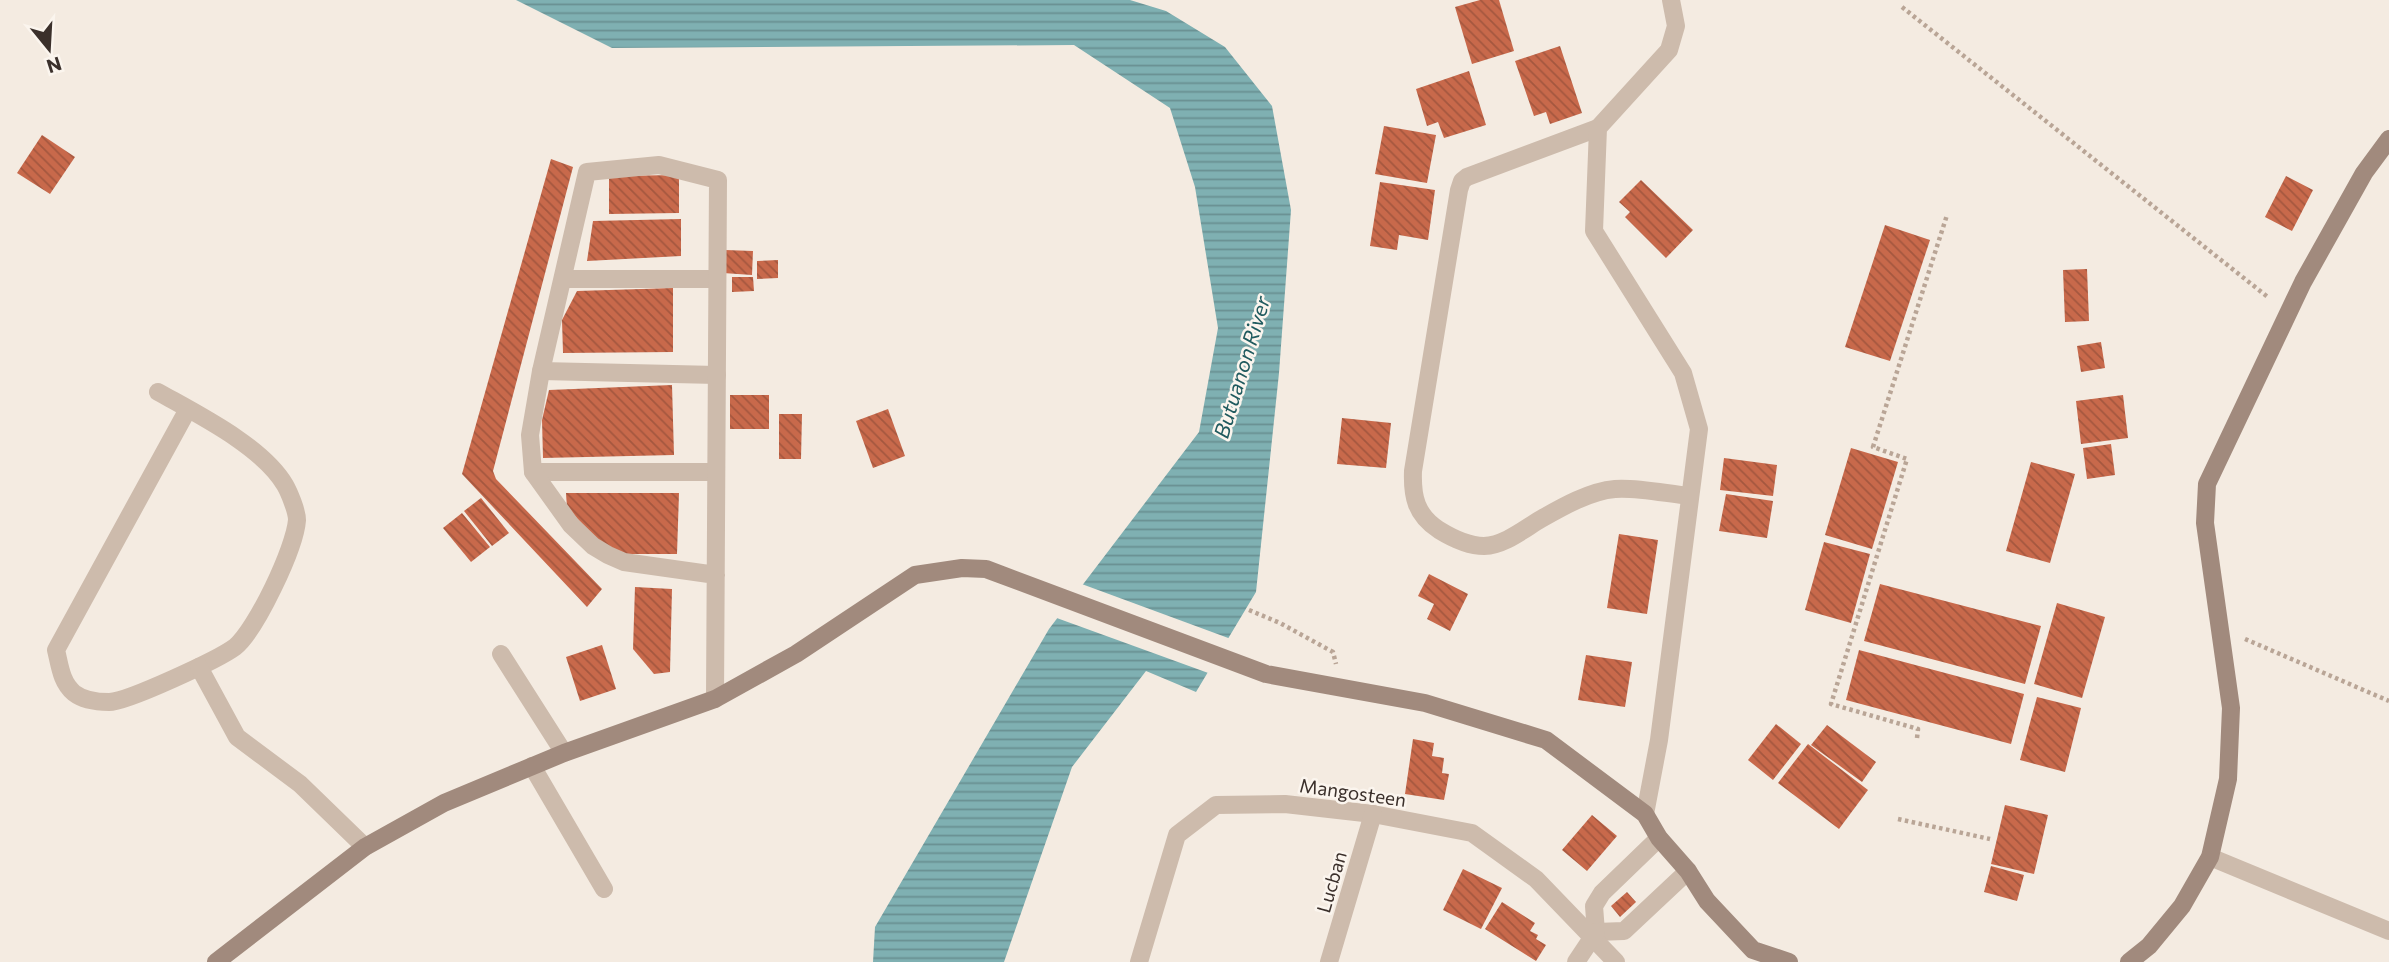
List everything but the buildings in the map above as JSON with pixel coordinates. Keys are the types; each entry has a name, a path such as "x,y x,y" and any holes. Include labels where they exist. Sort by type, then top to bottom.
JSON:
{"street":[{"path":"1671,0 1676,26 1669,50 1598,128 1462,181 1413,471 1416,503 1426,522 1463,542 1485,546 1505,541 1544,517 1582,499 1615,489 1690,496"},
{"path":"1598,128 1594,231 1683,373 1699,429 1659,740 1645,814"},
{"path":"2129,962 2149,946 2182,906 2210,857 2228,779 2231,708 2205,523 2207,484 2303,282 2364,173 2389,139"},
{"path":"715,699 716,575 716,472 717,375 717,279 718,180 659,165 587,172 541,371 530,435 533,472 570,525 593,546 608,555 624,562 716,575"},
{"path":"563,279 717,279"},
{"path":"541,371 717,375"},
{"path":"158,392 188,409 255,451 285,485 297,519 284,564 253,626 235,646 199,667 111,703 84,699 64,682 56,650 188,409"},
{"path":"533,472 716,472"},
{"path":"216,962 365,847 444,803 564,753 715,699 796,654 915,575 962,568 986,569 1266,674 1425,703 1546,740 1645,814 1659,838 1688,871 1707,901 1754,950 1789,962"},
{"path":"501,654 564,753"},
{"path":"199,667 237,737 300,784 365,847"},
{"path":"532,766 604,889"},
{"name":"Mangosteen","path":"1139,962 1178,835 1216,804 1285,804 1373,814 1472,833 1536,879 1594,935 1616,962"},
{"name":"Lucban","path":"1329,962 1373,814"},
{"path":"1576,962 1594,935 1594,906 1602,893 1659,838"},
{"path":"2210,857 2389,932"},
{"path":"1594,935 1624,931 1688,871"}],"path":[{"path":"1902,7 2289,314"},
{"path":"1917,738 1918,729 1831,704 1907,459 1872,447 1947,215"},
{"path":"1249,610 1334,652 1342,689"},
{"path":"2221,629 2389,701"},
{"path":"1898,819 1990,839"}],"water":[{"name":"Butuanon River","path":"516,0 1130,0 1166,11 1225,47 1272,106 1291,210 1279,373 1256,592 1196,692 1146,671 1072,767 1004,962 873,962 875,927 1049,629 1199,432 1218,328 1195,187 1170,108 1074,45 612,48"}],"pier":[{"path":"1079,583 1231,639 1211,674 1054,617"}]}
